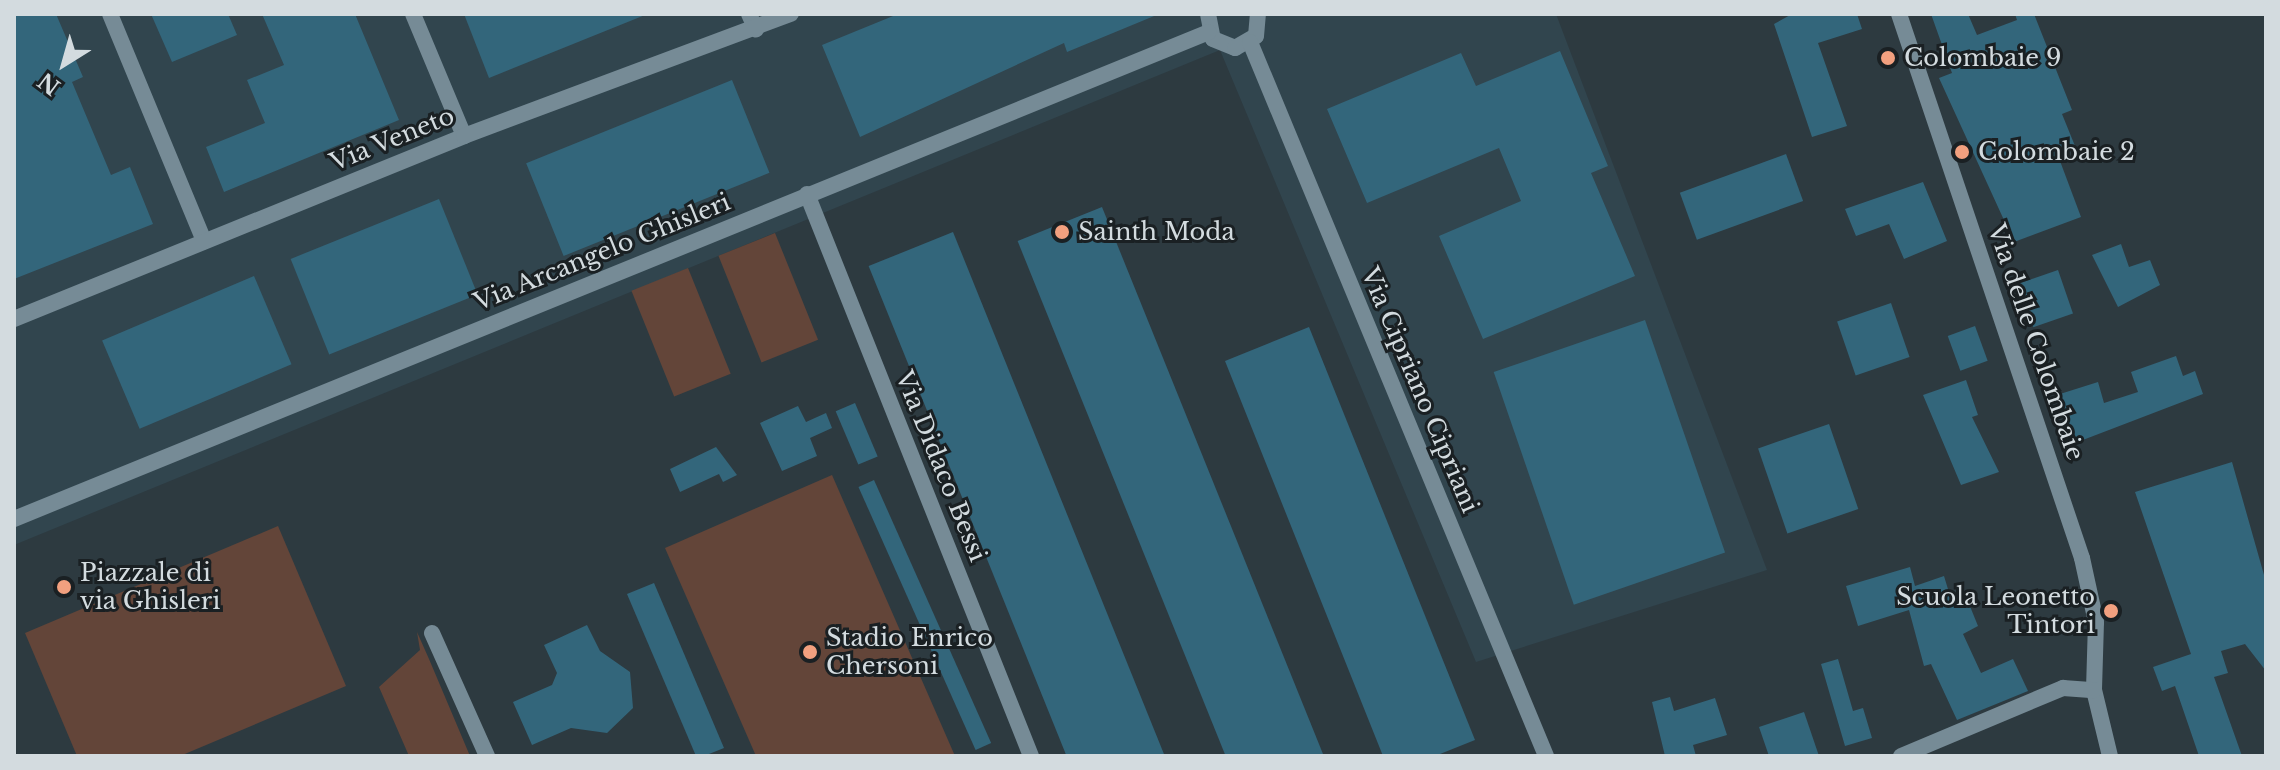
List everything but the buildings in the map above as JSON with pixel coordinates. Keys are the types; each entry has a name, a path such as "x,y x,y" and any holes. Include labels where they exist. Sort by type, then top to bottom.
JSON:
{"street":[{"path":"110,14 204,241"},
{"path":"413,14 464,136"},
{"name":"Via Veneto","path":"14,319 753,22 791,14"},
{"path":"1208,14 1209,32 1227,48 1250,42 1258,14"},
{"name":"Via delle Colombaie","path":"1899,14 2082,558 2096,622 2094,690 2110,756"},
{"name":"Via Arcangelo Ghisleri","path":"14,519 1209,32"},
{"name":"Via Cipriano Cipriani","path":"1250,42 1546,756"},
{"name":"Via Didaco Bessi","path":"807,194 1031,756"},
{"path":"432,633 487,756"},
{"path":"1901,756 2063,688 2094,690"}],"shaded area":[{"path":"14,14 1556,14 1767,570 1476,662 1220,50 14,545"},
{"path":"775,233 818,340 762,362 718,256"},
{"path":"688,268 731,374 674,397 631,291"},
{"name":"Stadio Enrico Chersoni","path":"832,475 955,756 756,756 665,548"},
{"path":"278,526 346,686 180,756 77,756 25,633"},
{"path":"417,632 470,756 409,756 379,687 420,650"}],"place":[{"name":"Colombaie 9","path":"1888,58"},
{"name":"Colombaie 2","path":"1962,152"},
{"name":"Sainth Moda","path":"1062,232"},
{"name":"Piazzale di via Ghisleri","path":"64,587"},
{"name":"Scuola Leonetto Tintori","path":"2111,611"},
{"name":"Stadio Enrico Chersoni","path":"810,652"}]}
